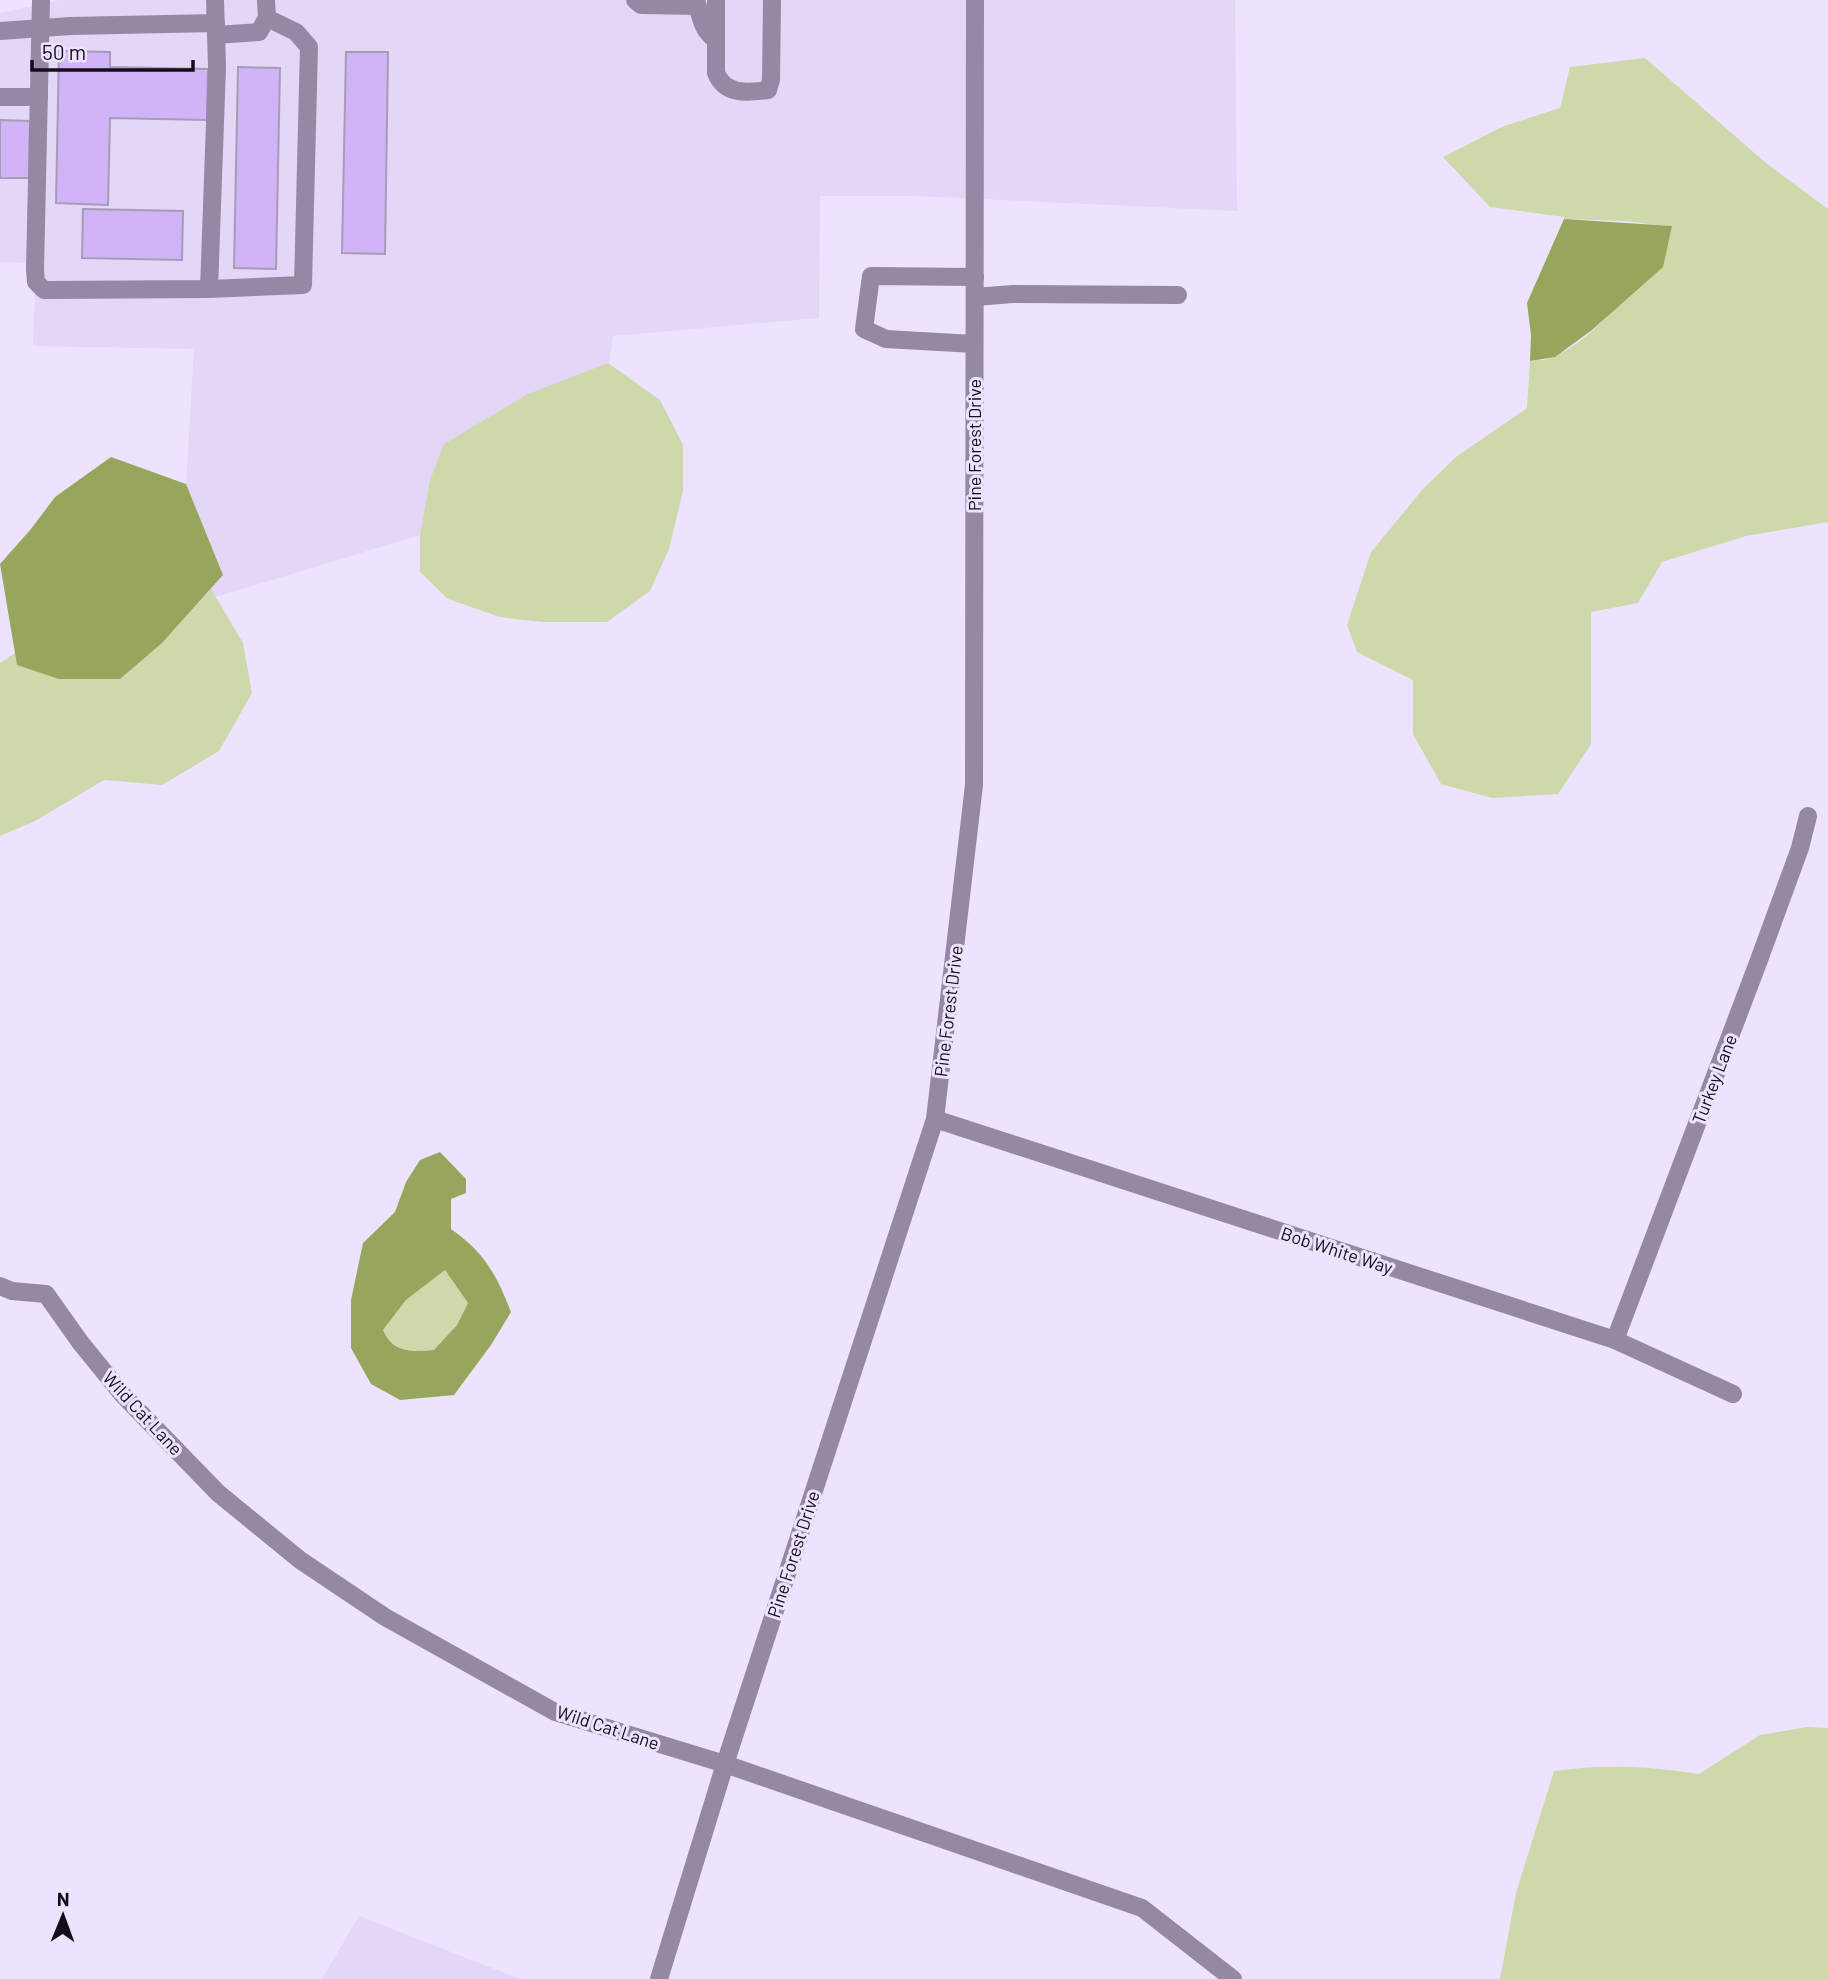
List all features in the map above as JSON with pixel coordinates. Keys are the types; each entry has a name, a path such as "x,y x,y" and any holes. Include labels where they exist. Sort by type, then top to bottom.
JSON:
{"street":[{"path":"41,0 36,282 44,290 209,289 303,285 309,47 296,32 267,18"},
{"path":"209,289 215,0"},
{"path":"0,31 41,28 216,29 259,32 267,18 266,0"},
{"path":"635,0 641,5 696,3 700,21 708,35 716,40"},
{"path":"716,0 716,73 727,88 738,91 768,90 771,80 772,0"},
{"name":"Pine Forest Drive","path":"659,1979 725,1764 935,1119 974,785 975,0"},
{"path":"0,97 39,97"},
{"path":"974,344 886,339 864,329 871,276 975,277"},
{"path":"975,298 1013,294 1178,295"},
{"name":"Turkey Lane","path":"1615,1340 1759,960 1800,848 1808,816"},
{"name":"Bob White Way","path":"935,1119 1615,1340 1733,1394"},
{"name":"Wild Cat Lane","path":"0,1286 12,1291 46,1294 80,1342 129,1401 218,1493 300,1560 385,1617 555,1712 725,1764 1142,1908 1233,1979"}],"shaded area":[{"path":"60,0 1235,0 1237,211 914,196 820,196 819,318 613,336 609,364 528,394 430,480 420,535 216,597 211,589 223,575 186,484 194,349 33,346 36,263 0,262 0,13"},
{"path":"1645,58 1766,163 1828,209 1828,522 1746,536 1662,562 1638,603 1591,612 1591,744 1558,794 1492,798 1441,784 1413,734 1413,680 1357,652 1347,625 1371,552 1423,489 1456,457 1527,408 1530,361 1556,356 1593,331 1623,299 1672,227 1626,221 1564,219 1490,207 1443,157 1504,126 1560,108 1570,67"},
{"path":"1564,219 1672,226 1663,267 1592,330 1555,357 1530,361 1531,335 1527,303"},
{"path":"608,363 660,400 683,445 683,491 669,549 650,591 607,622 542,622 500,617 448,599 420,572 420,535 430,480 444,444 528,394"},
{"path":"111,457 186,484 223,575 162,643 120,679 59,679 17,665 0,564 55,497"},
{"path":"211,589 243,643 252,693 219,751 162,785 104,780 35,821 0,836 0,663 15,653 17,665 120,679 162,643"},
{"path":"440,1152 466,1179 466,1193 451,1199 451,1229 473,1247 488,1265 511,1312 491,1345 454,1395 400,1400 371,1384 351,1348 351,1300 363,1243 395,1212 406,1182 420,1160","holes":["445,1270 468,1303 457,1325 434,1350 411,1351 398,1347 387,1338 383,1330 406,1300"]},
{"path":"445,1270 468,1303 457,1325 434,1350 411,1351 398,1347 387,1338 383,1330 406,1300"},
{"path":"1807,1727 1828,1728 1828,1979 1500,1979 1516,1893 1554,1771 1626,1767 1699,1774 1760,1735"},
{"path":"359,1916 520,1979 322,1979"}],"building":[{"path":"59,51 110,52 110,67 208,69 207,120 110,118 108,205 56,203"},
{"path":"346,52 388,52 385,254 342,253"},
{"path":"238,67 280,68 276,269 234,268"},
{"path":"0,120 30,121 29,178 0,178"},
{"path":"83,209 183,211 182,260 82,258"}]}
